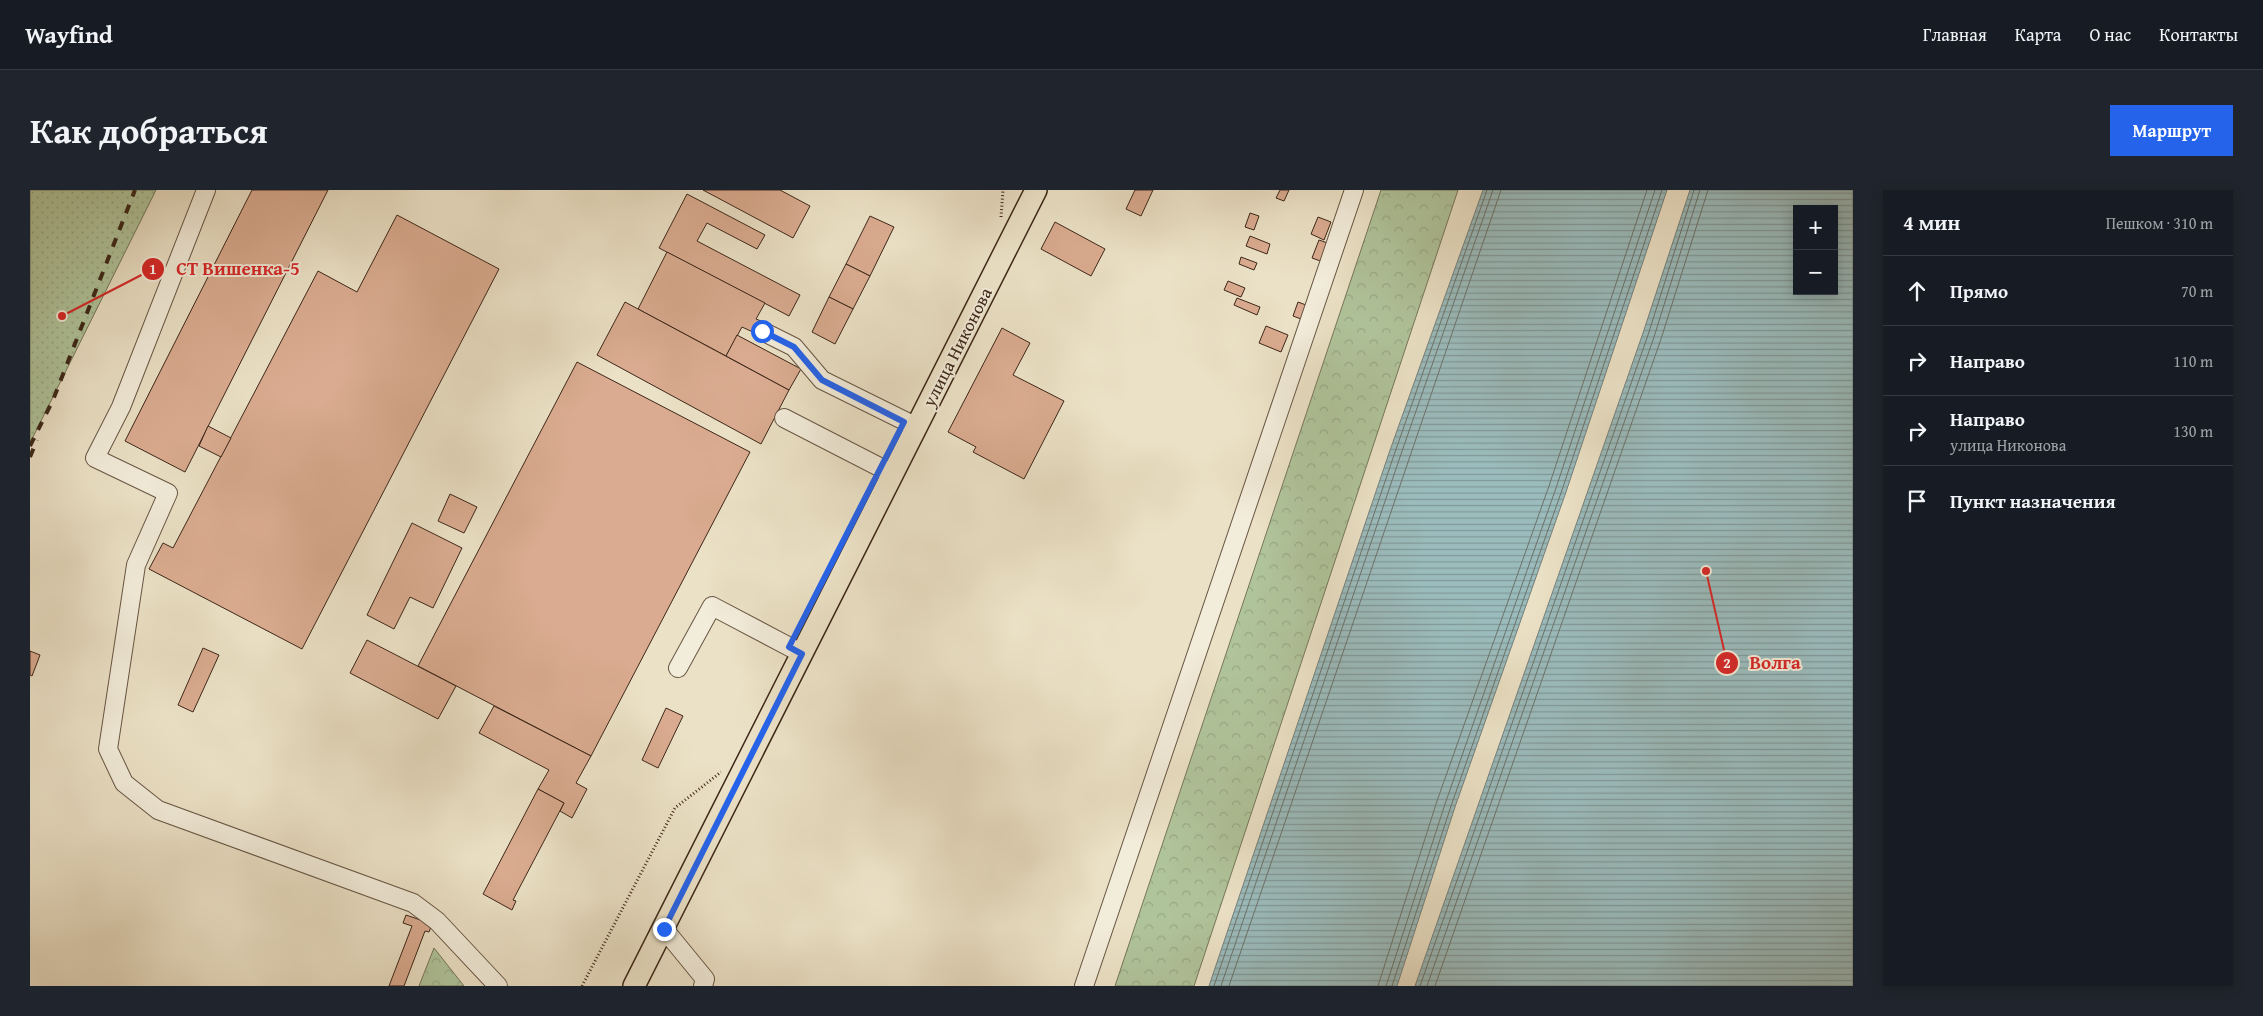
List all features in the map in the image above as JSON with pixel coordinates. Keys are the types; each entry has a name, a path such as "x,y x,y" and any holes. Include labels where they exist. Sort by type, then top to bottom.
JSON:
{"main road":[{"name":"улица Никонова","path":"634,986 1036,190"}],"street":[{"path":"206,190 121,407 95,458 168,493 136,565 108,749 124,783 158,810 413,903 437,921 498,986"},
{"path":"1084,986 1354,190"},
{"path":"762,331 794,347 822,380 917,427"},
{"path":"784,418 893,474"},
{"path":"678,668 712,606 802,654"},
{"path":"664,929 706,980 703,986"}],"path":[{"path":"1001,224 1003,190"},
{"path":"582,986 675,808 729,766"}],"green space":[{"path":"30,190 156,190 30,443"},
{"path":"1381,190 1458,190 1194,986 1115,986"},
{"path":"434,948 464,986 419,986"}],"water":[{"path":"1483,190 1667,190 1566,492 1455,807 1397,986 1209,986 1389,453"},
{"path":"1690,190 1853,190 1853,986 1415,986 1643,333"}],"building":[{"path":"252,190 328,190 185,472 125,441"},
{"path":"703,190 780,190 810,206 793,238"},
{"path":"1135,190 1153,190 1141,216 1126,209"},
{"path":"1280,190 1289,190 1284,201 1276,198"},
{"path":"687,194 765,235 757,249 707,223 697,241 800,295 789,316 659,248"},
{"path":"1250,213 1259,216 1254,230 1245,227"},
{"path":"397,215 499,269 302,649 149,569 163,543 173,548 318,271 357,292"},
{"path":"870,216 894,227 870,276 846,264"},
{"path":"1318,217 1331,222 1324,240 1311,234"},
{"path":"1055,222 1105,249 1091,276 1041,249"},
{"path":"1250,236 1270,244 1267,254 1246,246"},
{"path":"1319,240 1333,245 1326,263 1312,258"},
{"path":"667,252 765,303 756,319 761,321 755,333 742,327 726,356 638,309"},
{"path":"1241,257 1257,263 1254,270 1239,264"},
{"path":"846,264 870,276 853,309 829,297"},
{"path":"1228,281 1245,288 1241,297 1224,290"},
{"path":"829,297 853,309 835,344 812,332"},
{"path":"1237,298 1260,307 1257,315 1234,305"},
{"path":"625,302 789,390 761,444 597,355"},
{"path":"1298,302 1306,305 1301,319 1293,316"},
{"path":"1266,326 1288,335 1281,352 1259,343"},
{"path":"1002,328 1030,343 1013,375 1064,401 1024,479 973,452 976,447 948,432"},
{"path":"737,335 801,369 789,390 726,356"},
{"path":"577,362 750,452 591,756 418,666"},
{"path":"208,426 231,438 221,457 199,446"},
{"path":"450,494 477,507 464,533 438,521"},
{"path":"412,523 462,548 433,608 410,597 394,629 367,615"},
{"path":"367,640 456,686 438,719 350,673"},
{"path":"203,648 219,655 193,712 178,705"},
{"path":"30,651 40,655 32,676 30,675"},
{"path":"494,706 591,756 576,783 587,789 572,818 560,811 564,803 538,789 549,770 479,733"},
{"path":"666,708 683,716 658,768 642,760"},
{"path":"538,789 564,803 513,900 516,901 512,910 483,894"},
{"path":"406,915 432,924 429,932 425,931 404,986 389,986 412,926 403,923"}],"railway":[{"path":"30,446 53,400 135,190"},
{"path":"30,457 37,440"}],"place":[{"name":"СТ Вишенка-5","path":"62,316"},
{"name":"Волга","path":"1706,571"}],"route":[{"path":"664,929 802,654 789,647 878,467 904,422 822,380 794,347 762,331"}]}
